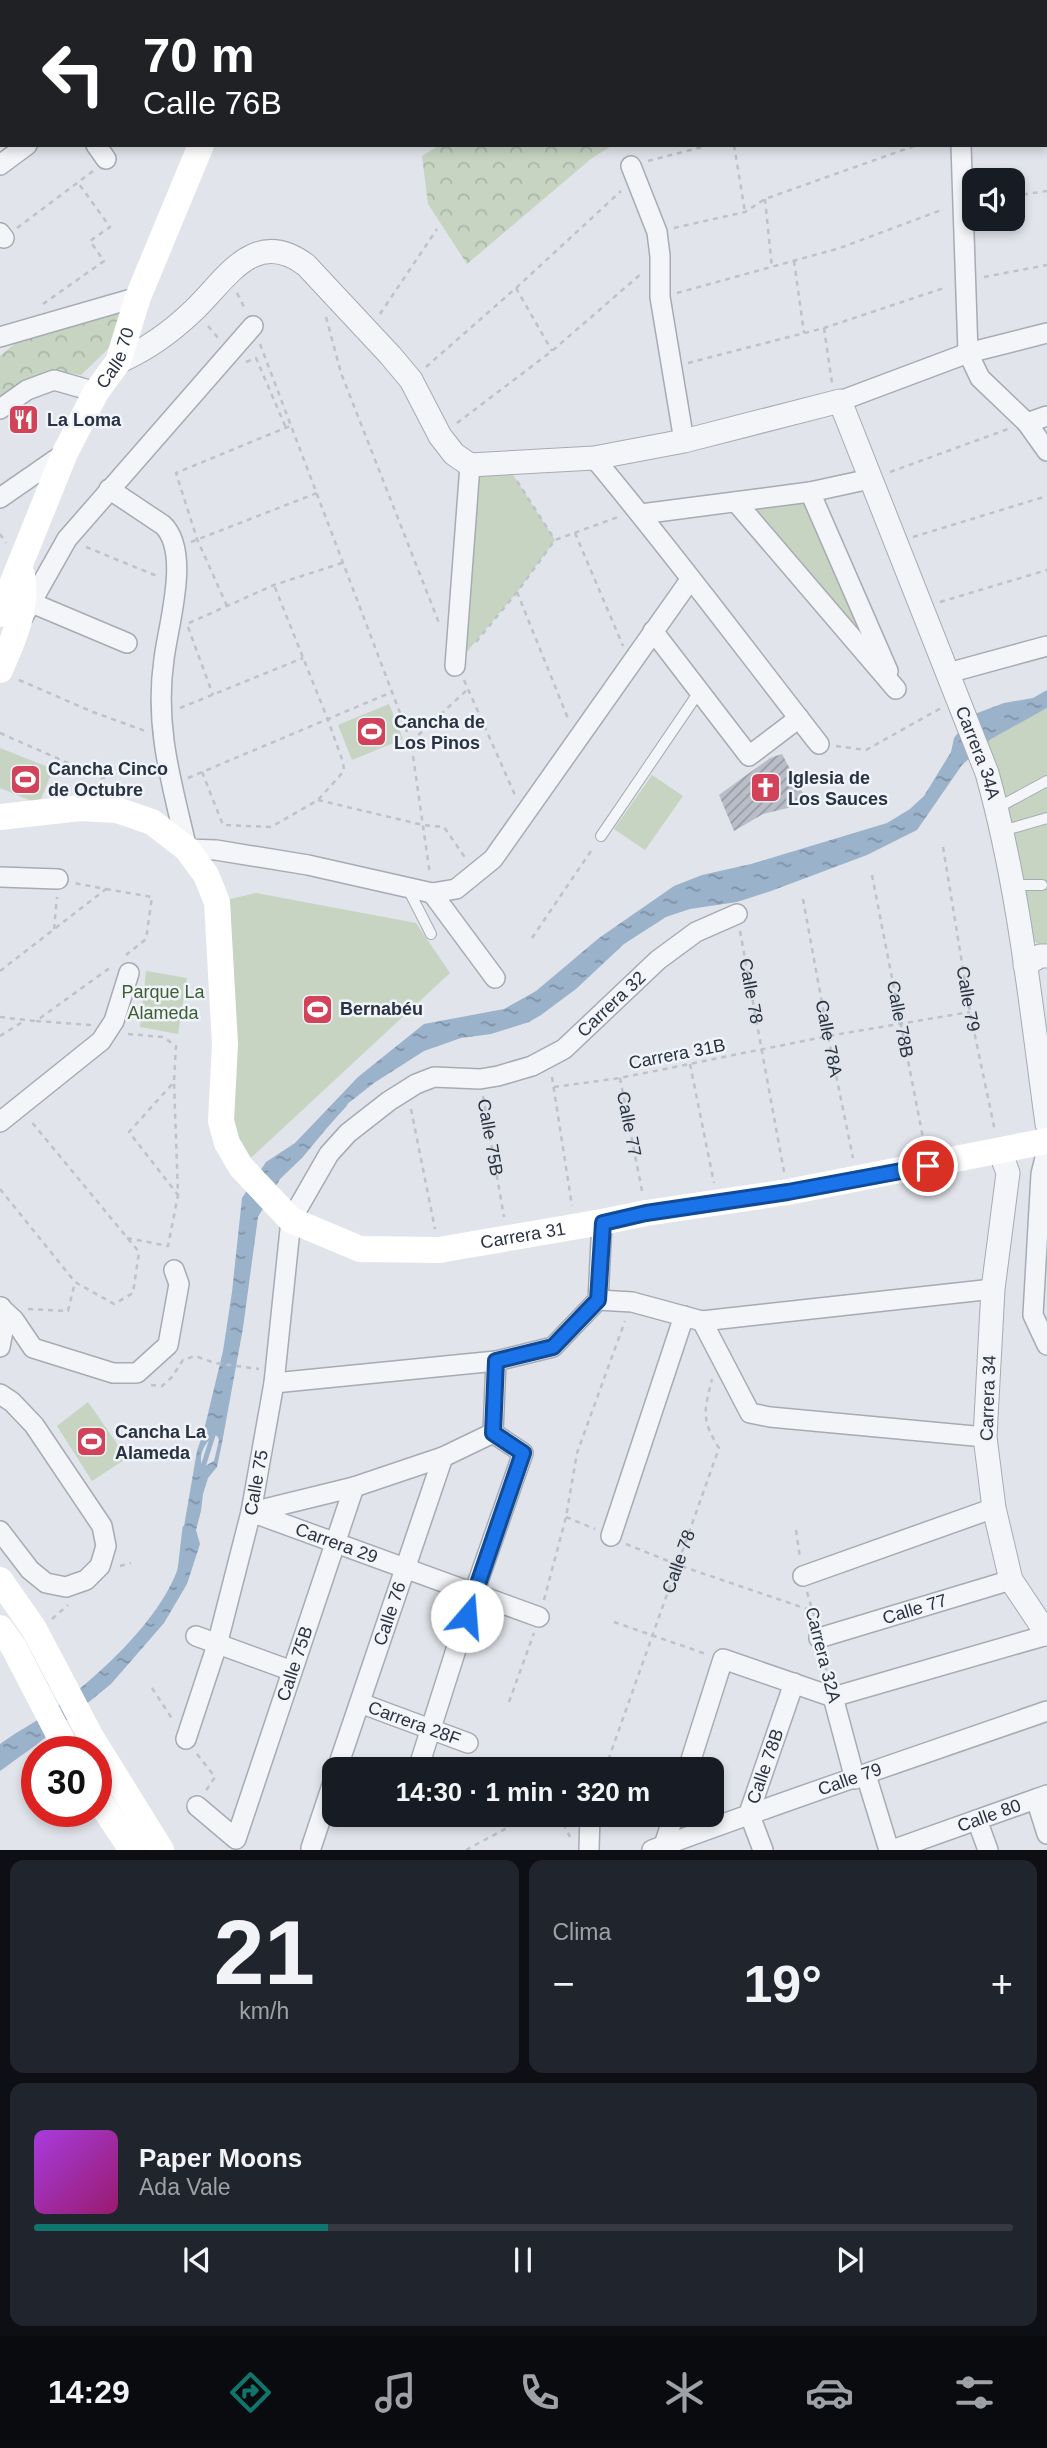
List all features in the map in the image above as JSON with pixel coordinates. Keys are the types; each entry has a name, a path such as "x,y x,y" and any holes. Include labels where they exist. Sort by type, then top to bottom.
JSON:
{"main road":[{"name":"Calle 70","path":"6,674 17,614 10,574 65,453 96,393 118,362 138,297 200,147"},
{"name":"Carrera 31","path":"0,817 80,808 117,810 152,822 187,849 206,875 217,902 225,1044 220,1121 227,1143 241,1167 287,1216 360,1249 439,1250 603,1223 646,1213 788,1192 1047,1141"},
{"path":"0,1580 34,1629 44,1676 63,1736"},
{"path":"4,1643 44,1676 91,1737 160,1850"},
{"path":"112,1820 132,1850"}],"street":[{"path":"0,165 24,147"},
{"path":"961,147 962,173"},
{"path":"633,172 657,232 660,297 684,441"},
{"path":"964,231 968,353 980,378 1027,423 1047,451"},
{"path":"118,362 145,351 194,311 227,274 245,259 275,251 291,255 306,265 411,380 440,436 454,454 470,465 506,464 594,457 684,441 837,402 968,353 1047,333"},
{"path":"0,337 138,297"},
{"path":"127,643 17,614 67,539 253,326"},
{"path":"0,410 27,390 54,380 96,393"},
{"name":"Carrera 34A","path":"837,402 987,773 1020,930 1047,1124"},
{"path":"1027,423 1047,416"},
{"path":"0,498 65,453"},
{"path":"594,457 819,744"},
{"path":"455,666 470,465"},
{"path":"639,512 810,492 870,479"},
{"path":"108,489 163,525 170,533 174,548 175,590 162,674 160,716 170,776 187,849 216,850 308,864 432,893 456,890 493,859 690,580"},
{"path":"736,502 895,689 810,492"},
{"path":"653,631 749,756 799,718"},
{"path":"948,673 1047,646"},
{"path":"0,877 58,879"},
{"path":"432,893 495,978"},
{"name":"Carrera 32","path":"480,1079 524,1069 564,1049 659,960 696,932 737,914"},
{"path":"1020,930 1047,954"},
{"path":"1025,965 1047,954"},
{"path":"0,1122 93,1049 110,1029 126,966"},
{"path":"287,1216 329,1154 368,1116 433,1077 480,1079"},
{"path":"1047,1150 1041,1174 1033,1315 1047,1345"},
{"name":"Carrera 34","path":"1000,1151 1008,1173 993,1289 985,1437 994,1508 1011,1580 1047,1635"},
{"name":"Calle 75","path":"186,1739 217,1645 251,1512 274,1383 287,1216"},
{"path":"274,1383 496,1361 553,1347 598,1300 603,1223"},
{"path":"0,1307 14,1320 33,1348 113,1373 138,1373 169,1345 178,1284 174,1270"},
{"path":"598,1300 632,1302 693,1318 993,1289"},
{"path":"0,1307 3,1331 0,1347"},
{"path":"693,1318 718,1352 750,1413 985,1437"},
{"path":"611,1536 693,1318"},
{"path":"493,1433 496,1361"},
{"path":"0,1394 12,1402 34,1425 102,1526 106,1546 100,1566 86,1580 66,1587 46,1583 30,1570 0,1531"},
{"path":"251,1512 354,1487 443,1457 493,1433"},
{"path":"422,1757 474,1593 523,1453 493,1433"},
{"name":"Calle 76","path":"341,1757 443,1457"},
{"name":"Calle 75B","path":"197,1805 236,1839 354,1487"},
{"path":"803,1576 994,1508"},
{"name":"Carrera 29","path":"251,1512 539,1616"},
{"name":"Calle 77","path":"818,1638 1011,1580"},
{"path":"692,1757 723,1659 833,1697 1047,1635"},
{"path":"196,1636 292,1671"},
{"name":"Calle 78B","path":"763,1850 748,1813 794,1683"},
{"name":"Carrera 32A","path":"833,1697 860,1777 890,1850"},
{"name":"Carrera 28F","path":"360,1703 468,1743"},
{"name":"Calle 79","path":"658,1847 748,1813 1047,1711"},
{"path":"1041,1797 1047,1834"},
{"name":"Calle 80","path":"890,1850 921,1845 977,1820 1041,1797"},
{"path":"311,1848 322,1815"},
{"path":"977,1820 988,1850"},
{"path":"589,1850 590,1827"},
{"path":"658,1847 668,1827"}],"lane":[{"path":"601,836 699,692"},
{"path":"999,820 1047,781"},
{"path":"999,820 1047,818"},
{"path":"1012,885 1042,885"},
{"path":"406,887 431,934"}],"path":[{"path":"411,380 516,288 633,172 704,147"},
{"path":"734,147 745,212"},
{"path":"657,232 745,212 765,199 911,147"},
{"path":"2,235 79,184 101,152"},
{"path":"41,305 104,261 90,241 110,227 79,184"},
{"path":"1025,194 1047,191"},
{"path":"765,199 772,268"},
{"path":"660,297 840,248 962,202"},
{"path":"368,332 437,229"},
{"path":"440,436 552,351 660,256"},
{"path":"794,261 804,333"},
{"path":"671,367 824,328 966,280 1047,265"},
{"path":"227,274 253,326 411,742 432,893"},
{"path":"516,288 552,351"},
{"path":"323,309 341,373 440,628"},
{"path":"194,311 230,352"},
{"path":"824,328 837,402"},
{"path":"256,358 286,428"},
{"path":"870,479 1027,423"},
{"path":"227,606 197,539 176,473 291,425"},
{"path":"506,464 555,540"},
{"path":"174,548 317,493"},
{"path":"895,543 1047,496"},
{"path":"455,666 517,592 555,540 639,512"},
{"path":"575,533 631,663"},
{"path":"67,539 155,576"},
{"path":"169,633 274,585 342,563"},
{"path":"921,608 1047,570"},
{"path":"202,772 223,825 271,827 318,800 344,771 328,720 274,585"},
{"path":"517,592 577,740"},
{"path":"187,624 213,695"},
{"path":"160,716 303,658"},
{"path":"6,674 125,724"},
{"path":"411,742 469,688 524,814"},
{"path":"0,733 102,778 170,776 202,772 391,692"},
{"path":"819,744 866,750 959,699"},
{"path":"318,800 423,825 444,827 476,873"},
{"path":"532,938 601,836"},
{"name":"Calle 79","path":"943,847 970,1012 1000,1151"},
{"name":"Calle 78B","path":"872,875 928,1166"},
{"path":"36,1021 126,966 146,939 152,897 58,879 54,929"},
{"path":"0,971 106,889"},
{"name":"Calle 78A","path":"803,899 858,1179"},
{"name":"Calle 78","path":"737,914 788,1192"},
{"name":"Carrera 31B","path":"575,1226 554,1087 970,1012"},
{"path":"0,1017 163,1037 176,1046 174,1082 178,1195 168,1246 127,1238"},
{"path":"0,1036 25,1020"},
{"path":"690,1064 718,1203"},
{"name":"Calle 77","path":"620,1077 646,1213"},
{"name":"Calle 75B","path":"480,1079 508,1238"},
{"path":"174,1082 129,1132 178,1195"},
{"path":"407,1091 439,1250"},
{"path":"0,1189 75,1282 114,1304 133,1293 139,1252 19,1107"},
{"path":"0,1307 68,1311 75,1282"},
{"path":"509,1702 539,1616 566,1517 577,1453 632,1302"},
{"name":"Calle 78","path":"609,1757 719,1448 706,1428 705,1409 718,1352"},
{"path":"138,1373 152,1386 162,1387 183,1360 195,1356 215,1363 243,1367"},
{"path":"566,1517 638,1551 813,1611"},
{"name":"Carrera 32A","path":"796,1530 803,1576 833,1697"},
{"path":"614,1622 723,1659"},
{"path":"152,1688 215,1777"},
{"path":"466,1850 509,1827"},
{"path":"565,1827 571,1838"}],"green space":[{"path":"437,147 610,147 592,158 467,264 428,204 422,156"},
{"path":"125,310 108,349 81,375 57,373 38,376 0,398 0,356 18,341"},
{"path":"506,464 555,540 517,592 455,666 470,465"},
{"path":"810,492 896,689 736,502"},
{"name":"Cancha de Los Pinos","path":"389,704 403,739 352,760 338,725"},
{"path":"1047,708 1047,951 1020,930 978,750 990,739"},
{"name":"Cancha Cinco de Octubre","path":"0,748 53,769 39,804 0,788"},
{"path":"652,775 683,796 645,850 614,829"},
{"name":"Bernabéu","path":"256,893 416,923 450,973 241,1167 227,1143 217,902"},
{"name":"Parque La Alameda","path":"146,971 187,978 178,1034 140,1027"},
{"name":"Cancha La Alameda","path":"88,1402 127,1458 92,1481 57,1426"}],"water":[{"path":"1047,690 1047,708 991,739 962,765 917,830 867,855 771,891 737,902 690,909 666,917 624,944 576,989 541,1015 529,1022 491,1034 461,1038 424,1051 374,1083 346,1105 302,1158 280,1179 258,1217 243,1328 222,1443 217,1467 208,1478 203,1494 196,1530 200,1544 187,1584 164,1623 111,1684 47,1736 21,1736 21,1756 0,1771 0,1744 52,1710 99,1672 141,1629 173,1580 182,1556 183,1532 197,1451 223,1351 242,1198 266,1162 295,1143 358,1077 424,1024 504,1009 536,991 599,938 674,886 702,875 751,864 887,823 910,809 924,796 951,752 954,738 972,715 1004,703 1033,698","holes":["213,1435 219,1440 214,1461 203,1467 201,1459 207,1442"]}],"building":[{"name":"Iglesia de Los Sauces","path":"782,754 808,803 763,814 734,831 719,795 770,758"}],"waterway":[{"path":"326,1125 345,1104"},
{"path":"201,1473 215,1429"},
{"path":"180,1570 185,1528"}],"place":[{"name":"La Loma","path":"24,420"},
{"name":"Cancha de Los Pinos","path":"371,732"},
{"name":"Cancha Cinco de Octubre","path":"25,779"},
{"name":"Iglesia de Los Sauces","path":"765,788"},
{"name":"Bernabéu","path":"317,1009"},
{"name":"Cancha La Alameda","path":"92,1442"}],"route":[{"path":"467,1616 523,1453 493,1433 496,1361 553,1347 598,1300 603,1223 646,1213 788,1192 928,1166"}]}
